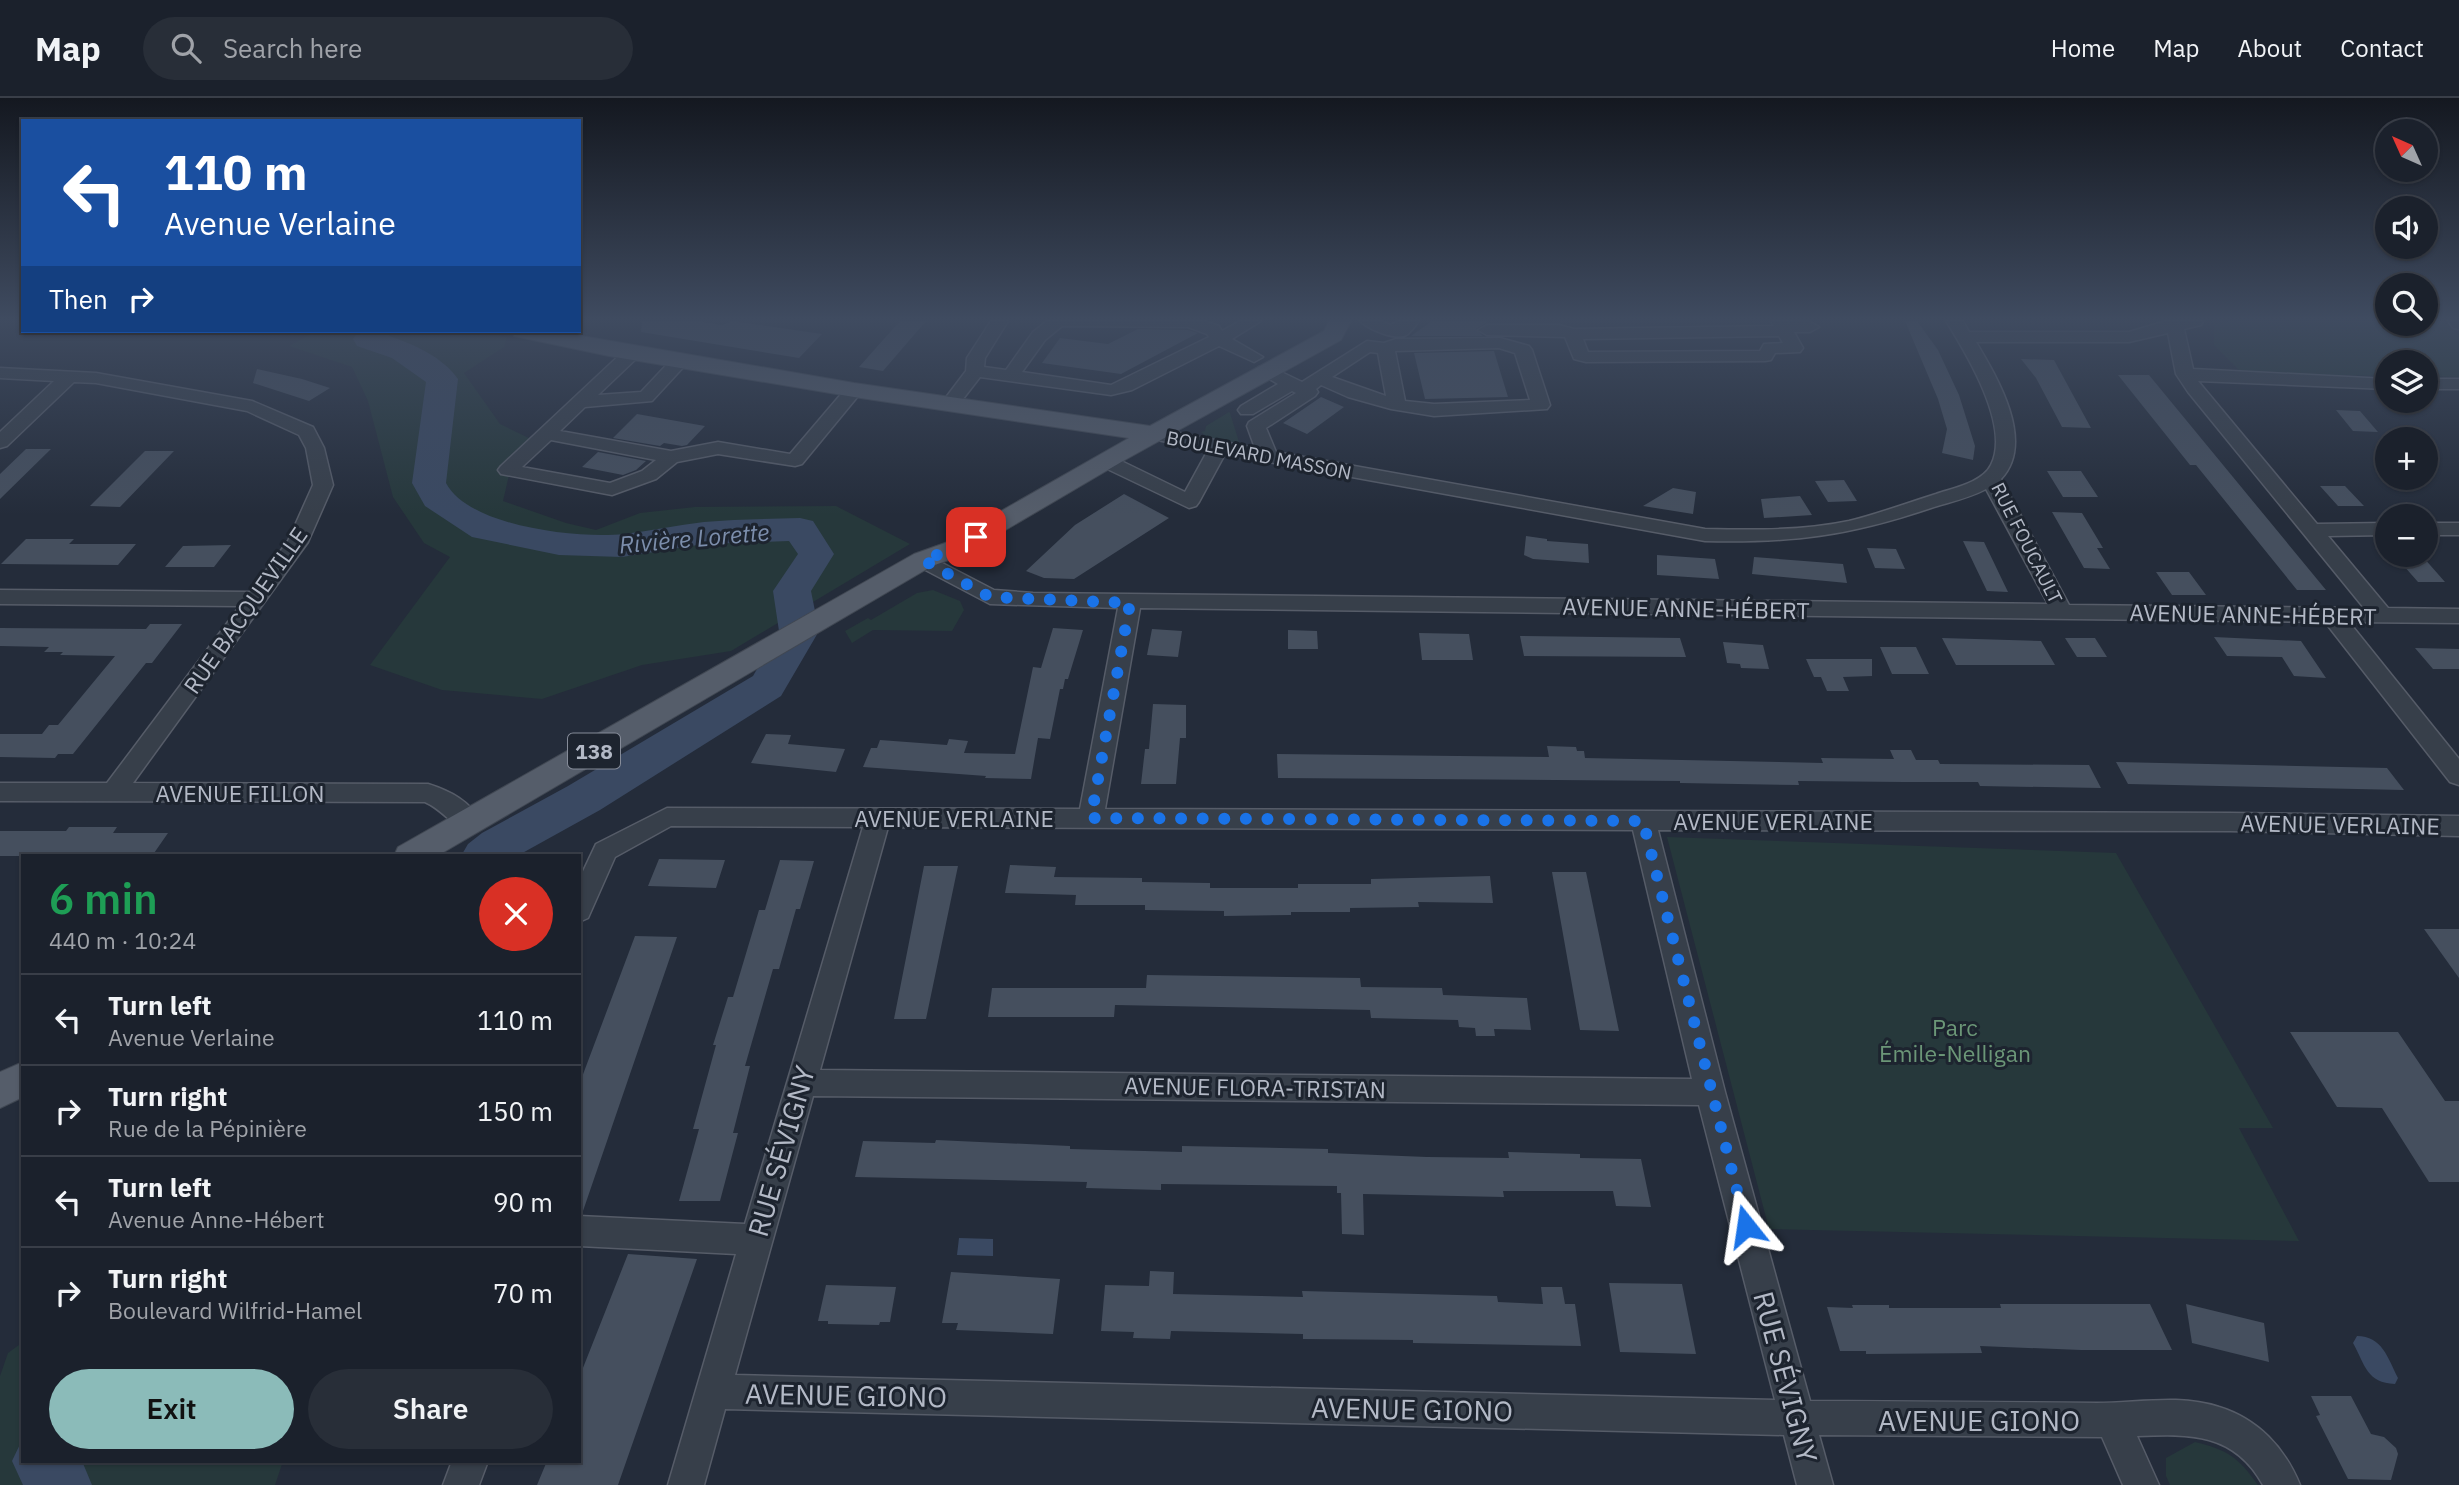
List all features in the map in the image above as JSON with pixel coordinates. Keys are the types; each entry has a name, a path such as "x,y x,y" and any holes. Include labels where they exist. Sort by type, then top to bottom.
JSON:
{"main road":[{"name":"BOULEVARD MASSON","path":"828,386 1154,434"},
{"name":"138","path":"923,560 942,539 1125,428 1214,386"},
{"name":"138","path":"413,854 923,560 954,549 1220,396 1233,386"},
{"path":"0,1091 21,1079"}],"street":[{"path":"0,442 59,386"},
{"name":"RUE BACQUEVILLE","path":"113,793 298,542 323,485 315,448 306,430 252,406 139,386"},
{"path":"597,386 508,470 612,489 649,475 671,457"},
{"path":"580,401 646,397 657,386"},
{"path":"950,404 964,386"},
{"path":"1074,386 1102,390 1126,386"},
{"path":"1247,410 1298,386 1309,392 1256,426 1268,457"},
{"path":"1337,386 1397,405 1434,410 1541,405 1535,386"},
{"path":"1393,386 1397,405"},
{"name":"RUE FOUCAULT","path":"1987,386 2000,412 2007,443 2001,464 1991,479 2062,611"},
{"path":"2195,386 2382,615"},
{"path":"548,434 671,457 718,448 795,460 854,390"},
{"path":"1220,396 1266,419"},
{"name":"BOULEVARD MASSON","path":"1154,434 1705,535 1757,536 1846,527 1956,494 1991,479"},
{"path":"1106,461 1189,502 1219,447"},
{"path":"2313,530 2375,529"},
{"path":"2438,529 2459,529"},
{"name":"AVENUE ANNE-HÉBERT","path":"923,560 990,597 1130,603 2459,616"},
{"path":"0,597 257,599"},
{"path":"1091,818 1130,603"},
{"path":"2331,614 2459,776"},
{"name":"AVENUE FILLON","path":"0,792 428,793 449,802 469,822"},
{"name":"AVENUE VERLAINE","path":"581,907 606,851 667,817 2230,822 2459,827"},
{"name":"RUE SÉVIGNY","path":"685,1485 878,818"},
{"name":"RUE SÉVIGNY","path":"1643,821 1710,1092 1815,1485"},
{"name":"AVENUE FLORA-TRISTAN","path":"800,1083 1710,1092"},
{"path":"581,1231 755,1241"},
{"name":"AVENUE GIONO","path":"713,1392 1798,1418 2112,1420 2190,1417 2219,1424 2249,1441 2273,1468 2282,1485"},
{"name":"AVENUE GIONO","path":"2112,1420 2141,1485"},
{"path":"461,1485 469,1463"}],"green space":[{"path":"361,386 473,386 500,424 533,440 512,462 503,501 566,523 596,530 640,513 695,507 836,506 910,544 731,651 642,665 542,699 442,690 370,665 450,557 424,543 393,497 368,401"},
{"path":"1229,412 1240,445 1208,438 1201,432"},
{"path":"933,590 960,601 964,610 952,631 873,630 852,643 845,631 868,618 871,620 917,593"},
{"name":"Parc Émile-Nelligan","path":"1667,837 2116,853 2273,1128 2239,1128 2299,1241 1769,1229"},
{"path":"21,1343 21,1463 282,1463 275,1485 0,1485 0,1376 8,1353"},
{"path":"2195,1442 2231,1456 2258,1485 2170,1485 2166,1476 2166,1458"}],"water":[{"path":"959,1238 993,1239 993,1256 957,1255"},
{"path":"2357,1336 2373,1340 2383,1350 2398,1378 2395,1384 2378,1380 2368,1371 2353,1343"}],"building":[{"path":"261,386 330,388 309,401"},
{"path":"1422,386 1505,386 1508,397 1425,399"},
{"path":"1932,386 1955,386 1975,446 1973,460 1942,453 1947,429"},
{"path":"2040,386 2068,386 2091,428 2062,427"},
{"path":"2127,386 2158,386 2326,590 2297,590 2196,465 2190,465"},
{"path":"1321,397 1344,407 1307,434 1283,423"},
{"path":"2336,410 2360,411 2375,428 2375,432 2353,431"},
{"path":"637,414 705,426 687,445 682,446 664,443 660,446 613,438"},
{"path":"26,449 51,449 0,499 0,474"},
{"path":"145,451 174,451 120,507 90,506"},
{"path":"598,452 646,461 636,470 623,475 582,467"},
{"path":"2047,471 2081,471 2098,497 2063,497"},
{"path":"1844,480 1857,501 1828,502 1815,481"},
{"path":"2320,486 2345,486 2364,506 2338,506"},
{"path":"1673,488 1696,492 1693,514 1643,506"},
{"path":"1124,494 1169,518 1074,579 1044,578 1026,571 1075,525"},
{"path":"1800,496 1812,515 1764,518 1761,499"},
{"path":"2052,512 2082,513 2103,548 2097,548 2110,569 2084,568"},
{"path":"1526,536 1547,541 1588,544 1589,563 1533,559 1524,555"},
{"path":"26,539 74,539 69,544 136,544 118,565 1,564"},
{"path":"1963,541 1984,542 2008,592 1987,591"},
{"path":"231,545 214,567 165,567 183,546"},
{"path":"1867,548 1896,549 1905,569 1875,568"},
{"path":"1657,555 1715,559 1719,579 1657,575"},
{"path":"1754,557 1843,564 1847,583 1752,574"},
{"path":"2405,567 2432,567 2445,582 2418,582"},
{"path":"2156,572 2189,572 2206,595 2172,595"},
{"path":"150,624 182,624 152,663 146,663 73,754 58,754 55,758 0,757 0,734 42,734 49,725 58,725 115,656 60,655 63,652 44,652 49,647 0,646 0,628 146,629"},
{"path":"1053,628 1083,630 1068,679 1065,679 1063,689 1060,689 1050,739 1038,738 1031,779 985,778 986,776 863,767 871,748 877,748 880,740 947,745 949,739 968,741 964,753 1015,754 1033,667 1041,668"},
{"path":"1152,629 1182,631 1178,657 1147,655"},
{"path":"1288,630 1317,631 1318,649 1288,649"},
{"path":"1419,633 1469,634 1473,660 1422,660"},
{"path":"1520,636 1680,638 1686,657 1524,656"},
{"path":"2214,637 2301,641 2326,678 2294,676 2282,657 2227,656"},
{"path":"1942,638 2041,641 2055,665 1956,665"},
{"path":"2065,638 2095,638 2107,657 2077,657"},
{"path":"1723,642 1763,645 1769,669 1741,668 1740,664 1727,663"},
{"path":"1880,647 1916,647 1929,674 1892,674"},
{"path":"2415,648 2459,649 2459,669 2433,669"},
{"path":"1806,659 1872,659 1872,676 1843,677 1849,691 1827,691 1821,677 1814,677"},
{"path":"1153,704 1186,705 1186,738 1180,738 1176,784 1141,784 1145,749 1149,749"},
{"path":"766,734 791,735 788,744 845,749 836,772 751,763"},
{"path":"1547,746 1576,747 1577,751 1584,751 1585,758 1823,763 1821,758 1894,759 1890,750 1911,750 1916,760 1938,760 1940,764 2089,765 2101,788 1980,786 1978,782 1798,781 1799,785 1680,781 1278,778 1277,754 1549,757"},
{"path":"2116,762 2387,768 2404,790 2128,784"},
{"path":"69,827 117,827 113,833 168,833 153,854 0,856 0,831 66,831"},
{"path":"659,859 725,860 716,888 648,886"},
{"path":"780,860 814,861 800,909 796,909 779,969 773,969 745,1066 750,1066 733,1133 738,1133 720,1201 679,1201 699,1129 693,1129 716,1045 713,1045 728,997 733,997 759,910 765,910"},
{"path":"1010,865 1056,867 1054,877 1142,878 1142,882 1210,883 1210,888 1298,888 1298,884 1371,884 1371,879 1490,876 1493,903 1418,902 1419,907 1350,908 1350,912 1224,916 1224,911 1145,910 1145,905 1075,905 1076,895 1005,893"},
{"path":"924,866 958,866 926,1019 894,1019"},
{"path":"1552,872 1586,872 1619,1031 1580,1030"},
{"path":"2424,929 2459,929 2459,978"},
{"path":"635,936 677,937 583,1211 581,1080"},
{"path":"1147,975 1360,978 1361,987 1442,988 1443,995 1527,998 1531,1030 1494,1029 1495,1036 1476,1036 1475,1028 1459,1027 1458,1020 1371,1018 1370,1010 1115,1005 1114,1017 988,1017 992,988 1146,988"},
{"path":"2290,1032 2398,1032 2445,1101 2459,1101 2459,1182 2429,1182 2382,1108 2337,1107"},
{"path":"936,1140 1070,1146 1070,1149 1182,1152 1182,1146 1328,1149 1328,1153 1427,1157 1509,1158 1508,1152 1580,1154 1580,1158 1641,1159 1651,1207 1616,1206 1613,1191 1503,1191 1504,1197 1363,1194 1364,1235 1342,1234 1341,1193 1337,1193 1337,1186 1161,1184 1161,1190 1086,1188 1087,1182 855,1177 863,1141 935,1143"},
{"path":"628,1254 697,1259 618,1485 537,1485 546,1463 581,1463 581,1373"},
{"path":"1150,1271 1174,1272 1173,1294 1303,1297 1302,1291 1497,1296 1498,1302 1543,1304 1541,1287 1562,1287 1565,1304 1575,1304 1581,1346 1303,1339 1303,1334 1171,1331 1170,1339 1133,1338 1134,1332 1101,1331 1105,1285 1149,1286"},
{"path":"951,1272 1060,1279 1053,1334 956,1330 958,1323 942,1323"},
{"path":"1609,1283 1682,1284 1696,1354 1620,1352"},
{"path":"826,1285 896,1287 890,1322 880,1322 879,1325 828,1324 828,1321 818,1321"},
{"path":"2000,1304 2150,1304 2172,1350 1980,1346 1982,1353 1866,1354 1866,1351 1840,1351 1827,1307 1889,1305 1889,1308 2001,1308"},
{"path":"2186,1304 2264,1323 2269,1362 2192,1343"},
{"path":"2311,1396 2351,1396 2371,1434 2384,1437 2396,1448 2398,1454 2391,1480 2348,1479 2316,1416 2320,1415"}],"waterway":[{"name":"Rivière Lorette","path":"441,386 429,483 437,499 485,529 559,544 622,546 704,533 800,529 816,554 792,591 799,631 767,686 487,854"},
{"name":"Rivière Lorette","path":"45,1463 60,1485"}],"route":[{"path":"976,537 954,549 923,560 990,597 1130,603 1091,818 1643,821 1746,1226"}]}
